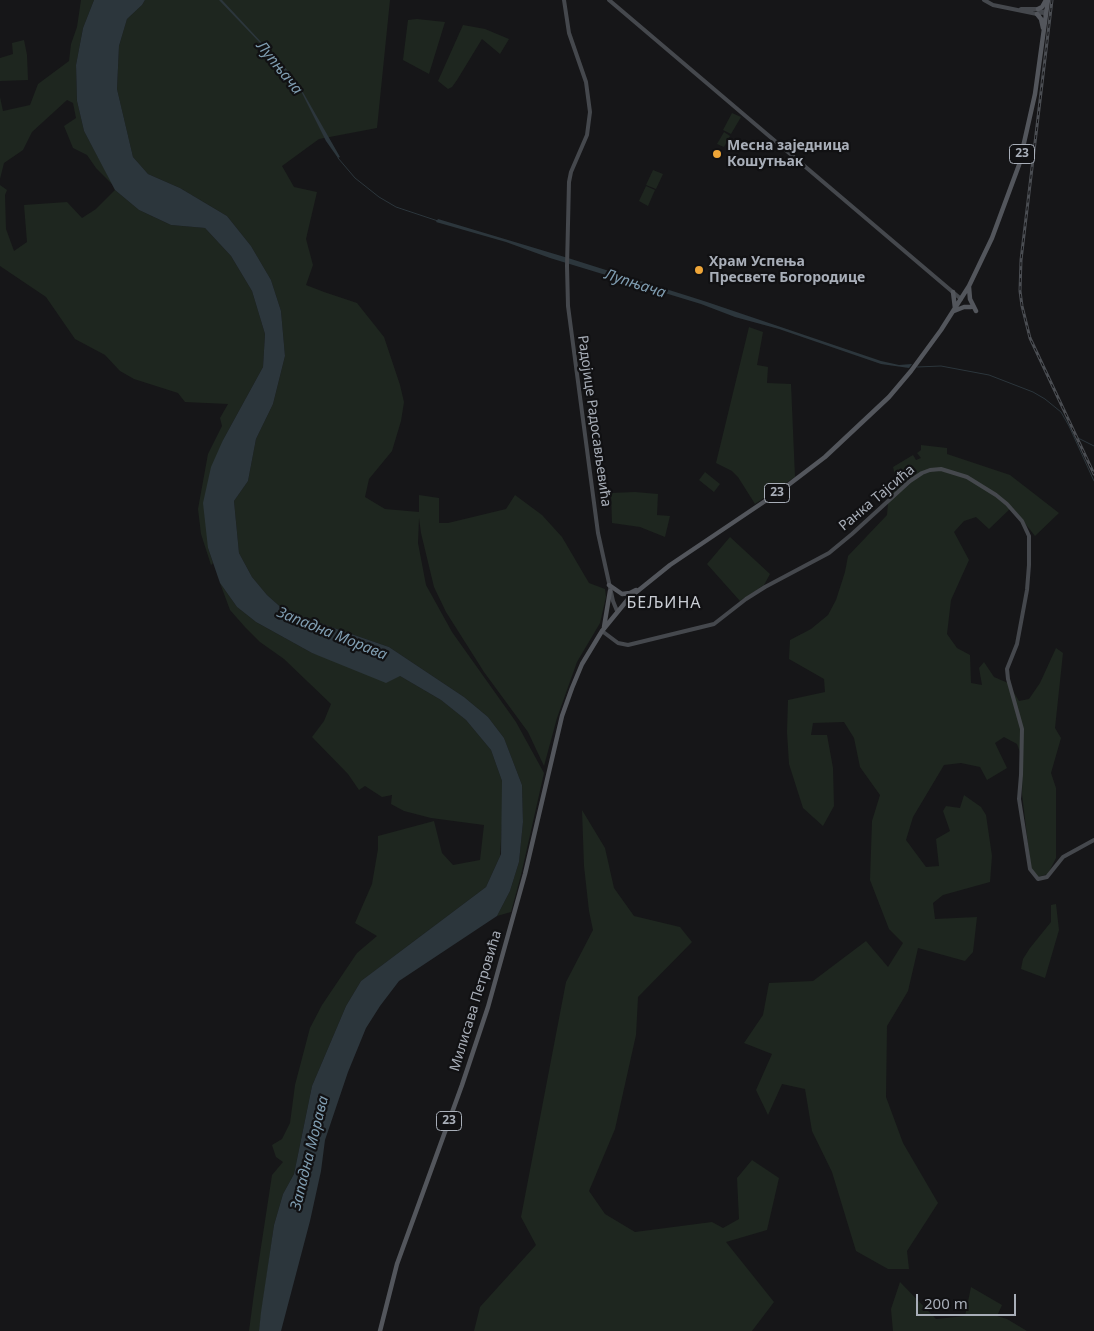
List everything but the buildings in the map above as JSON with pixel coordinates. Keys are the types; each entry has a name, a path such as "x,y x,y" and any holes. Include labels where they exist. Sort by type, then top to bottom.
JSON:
{"main road":[{"path":"1044,31 1041,18 1037,12 1047,0"},
{"name":"23","path":"603,630 617,611 642,587 676,560 783,488 825,457 877,408 917,364 968,287 1001,218 1019,165 1036,94 1047,0"},
{"path":"971,307 954,310 954,293 968,287 970,299 976,312"},
{"path":"609,585 622,594 630,593 642,587"},
{"path":"603,630 610,592"},
{"name":"Милисава Петровића","path":"380,1331 397,1264 462,1085 488,1007 525,874 562,716 578,672 603,630"}],"street":[{"name":"Радојице Радосављевића","path":"564,0 569,33 586,82 590,112 587,135 571,172 569,182 567,297 598,532 610,592 617,611"},
{"path":"609,0 961,299"},
{"path":"984,0 993,5 1045,13"},
{"name":"Ранка Тајсића","path":"603,630 618,643 628,644 714,624 759,590 829,553 922,473 941,469 967,477 1007,504 1022,521 1029,536 1027,590 1017,644 1007,669 1008,679 1022,724 1019,799 1028,866 1034,876 1038,878 1047,877 1063,857 1094,840"}],"shaded area":[{"path":"81,0 94,0 83,28 76,65 77,101 84,131 113,185 96,168 87,155 73,148 64,126 76,118 73,103 67,100 32,132 23,150 4,163 0,179 0,97 3,111 30,105 38,84 69,61"},
{"path":"145,0 390,0 377,128 319,139 282,166 294,187 317,192 306,239 313,265 306,285 357,303 384,337 400,385 404,402 401,421 392,451 369,479 365,497 385,509 419,512 419,495 439,498 439,523 448,523 506,509 515,495 542,515 562,537 589,583 605,589 606,597 600,623 577,662 557,718 544,766 528,732 484,672 446,612 434,587 419,518 418,543 426,585 452,632 516,722 544,773 511,912 497,916 510,891 519,862 523,822 522,785 504,738 488,717 464,697 389,647 285,611 267,595 252,577 239,553 234,501 248,481 256,439 273,404 285,356 281,311 271,280 251,246 227,216 180,188 148,174 133,157 117,89 119,46 127,19"},
{"path":"408,20 445,22 429,74 403,60"},
{"path":"463,25 485,29 509,39 500,54 482,39 457,80 448,89 438,81"},
{"path":"24,40 28,80 0,81 0,58 13,54 12,43"},
{"path":"732,113 741,117 731,134 723,130"},
{"path":"724,132 730,136 724,147 717,144"},
{"path":"653,170 663,174 656,189 646,185"},
{"path":"0,185 7,190 5,195 6,229 14,251 27,242 24,205 67,202 82,218 96,209 115,190 139,210 171,225 205,228 231,256 252,291 265,334 263,367 223,440 208,548 213,563 211,565 201,534 198,509 208,454 222,426 220,418 228,404 185,402 178,393 134,379 120,371 105,355 75,339 46,297 0,266"},
{"path":"646,186 655,190 648,206 639,201"},
{"path":"749,327 763,332 757,365 768,367 767,383 791,384 795,477 755,504 738,477 732,471 716,463"},
{"path":"921,445 947,448 947,454 1010,475 1059,513 1035,536 1012,507 989,529 976,517 964,521 954,532 969,560 951,600 947,634 957,648 970,655 971,683 982,685 979,668 984,662 994,677 1008,683 1019,701 1029,699 1040,683 1056,648 1063,653 1055,728 1061,738 1051,773 1056,788 1056,858 1048,874 1038,877 1031,869 1022,794 1023,760 1017,744 1004,737 995,743 1007,768 987,780 980,767 961,763 944,765 913,817 906,840 926,867 939,866 936,839 950,831 943,811 946,806 960,808 964,795 981,807 986,815 992,856 990,882 943,895 933,903 935,919 977,917 973,952 965,961 918,948 908,991 887,1026 886,1097 903,1143 938,1203 907,1251 909,1269 888,1269 856,1251 832,1172 812,1131 805,1089 782,1084 768,1115 756,1090 772,1054 744,1043 763,1015 769,983 813,981 866,941 888,967 903,943 889,929 870,880 872,821 880,795 860,767 854,738 844,722 813,723 811,735 827,735 833,768 834,806 823,826 803,808 789,764 788,700 825,692 824,679 789,659 790,640 811,629 828,615 836,600 848,556 887,515 888,504 897,484 893,467 913,455 916,460 921,458 917,453 921,450"},
{"path":"705,472 720,484 714,492 699,480"},
{"path":"635,492 658,494 657,515 670,516 665,537 640,527 612,523 611,493"},
{"path":"730,537 770,574 764,585 740,601 707,564"},
{"path":"220,583 237,607 256,622 312,653 400,676 441,700 466,720 491,750 502,781 503,808 500,856 486,887 361,981 346,1006 312,1086 294,1174 283,1194 274,1225 259,1331 249,1331 254,1293 272,1175 283,1162 276,1157 272,1145 282,1139 290,1123 295,1085 310,1028 322,1005 357,953 377,936 355,923 372,884 378,849 378,836 434,821 442,853 453,865 480,860 484,825 431,818 404,811 391,804 392,795 382,797 365,786 359,790 348,774 312,737 324,721 331,704 284,659 260,642 245,627 230,610"},
{"path":"582,810 605,848 614,888 634,916 680,927 692,942 638,997 636,1035 615,1129 589,1191 605,1214 635,1232 712,1222 723,1228 739,1219 737,1178 752,1160 779,1178 767,1230 726,1242 774,1302 752,1331 474,1331 480,1307 536,1245 521,1217 566,982 593,930 584,866"},
{"path":"1056,904 1059,930 1045,978 1021,969 1023,959 1030,948 1051,922 1051,905"},
{"path":"900,1282 936,1319 965,1316 971,1287 1002,1305 997,1316 1007,1319 1027,1331 893,1331 891,1309"}],"water":[{"name":"Западна Морава","path":"94,0 145,0 127,19 119,46 117,89 133,157 148,174 180,188 227,216 251,246 271,280 281,311 285,356 273,404 256,439 248,481 234,501 239,553 252,577 267,595 285,611 389,647 464,697 488,717 504,738 522,785 523,822 519,862 510,891 497,916 399,981 366,1028 348,1072 325,1140 321,1171 310,1221 281,1331 259,1331 261,1312 274,1225 283,1194 294,1174 312,1086 346,1006 361,981 486,887 501,854 502,781 491,750 466,720 441,700 400,676 386,683 312,653 256,622 237,607 220,583 208,548 203,503 211,467 223,440 263,367 265,334 252,291 231,256 205,228 171,225 139,210 115,190 84,131 77,101 76,65 83,28"},
{"path":"219,0 222,0 289,72 300,87 340,157 338,158 326,141 302,93 262,45"},
{"path":"438,219 707,302 881,361 899,365 912,364 909,368 881,364 779,329 735,317 701,304 550,258 506,242 436,222"}],"waterway":[{"name":"Лупњача","path":"338,158 355,178 379,197 396,207 438,221"},
{"name":"Лупњача","path":"917,367 941,366 989,375 1033,392 1045,399 1061,412 1094,481"},
{"path":"1074,436 1094,446"}],"railway":[{"path":"1052,0 1021,260 1020,291 1030,338 1094,474"}],"place":[{"name":"Месна заједница Кошутњак","path":"717,154"},
{"name":"Храм Успења Пресвете Богородице","path":"699,270"}],"district":[{"name":"БЕЉИНА","path":"664,603"}]}
